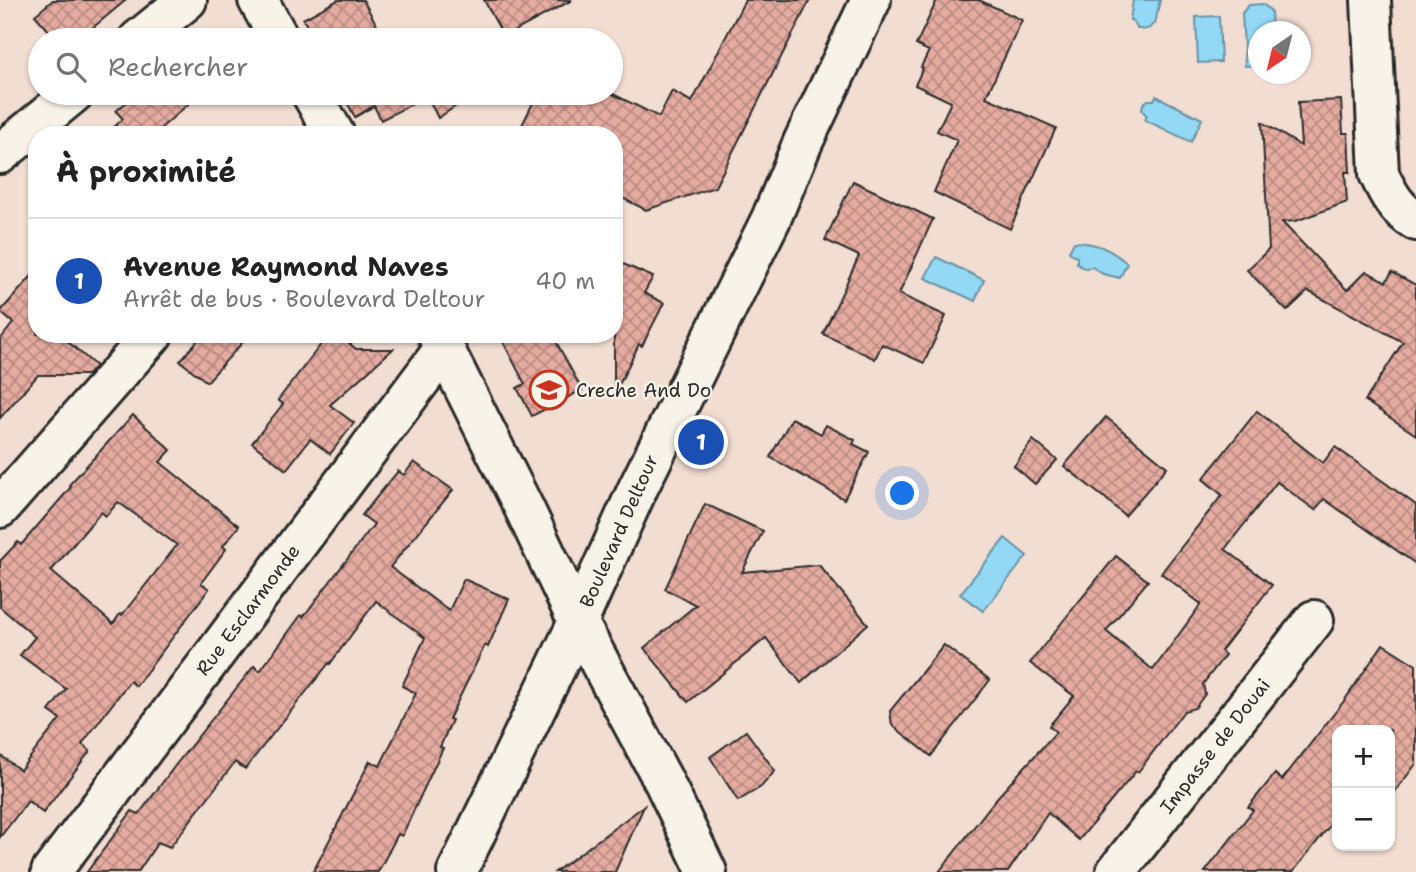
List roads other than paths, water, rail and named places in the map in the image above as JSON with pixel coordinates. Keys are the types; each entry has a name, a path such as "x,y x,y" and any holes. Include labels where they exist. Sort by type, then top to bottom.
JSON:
{"street":[{"path":"153,28 187,0"},
{"path":"258,0 273,28"},
{"name":"Boulevard Deltour","path":"457,872 578,622 638,488 771,219 803,142 871,0"},
{"path":"1371,0 1379,174 1390,198 1416,221"},
{"path":"34,126 59,105"},
{"path":"317,105 327,126"},
{"path":"0,154 28,131"},
{"path":"0,508 145,343"},
{"name":"Rue Esclarmonde","path":"51,872 439,343"},
{"path":"441,343 578,622 663,780 708,872"},
{"name":"Impasse de Douai","path":"1116,872 1314,620"}],"water":[{"path":"1133,0 1160,0 1155,24 1147,29 1138,29 1130,20"},
{"path":"1263,4 1271,11 1272,21 1248,21 1248,66 1245,66 1242,13 1249,5"},
{"path":"1219,16 1221,62 1198,63 1196,17"},
{"path":"1156,96 1202,119 1191,142 1145,120 1147,116 1142,110 1143,104 1154,100"},
{"path":"1074,242 1102,247 1127,263 1120,278 1103,274 1092,267 1080,266 1077,257 1069,252"},
{"path":"936,257 984,280 975,301 925,278"},
{"path":"1005,538 1027,556 983,611 960,594"}],"place":[{"name":"Creche And Do","path":"549,390"},
{"name":"Avenue Raymond Naves","path":"701,442"}]}
